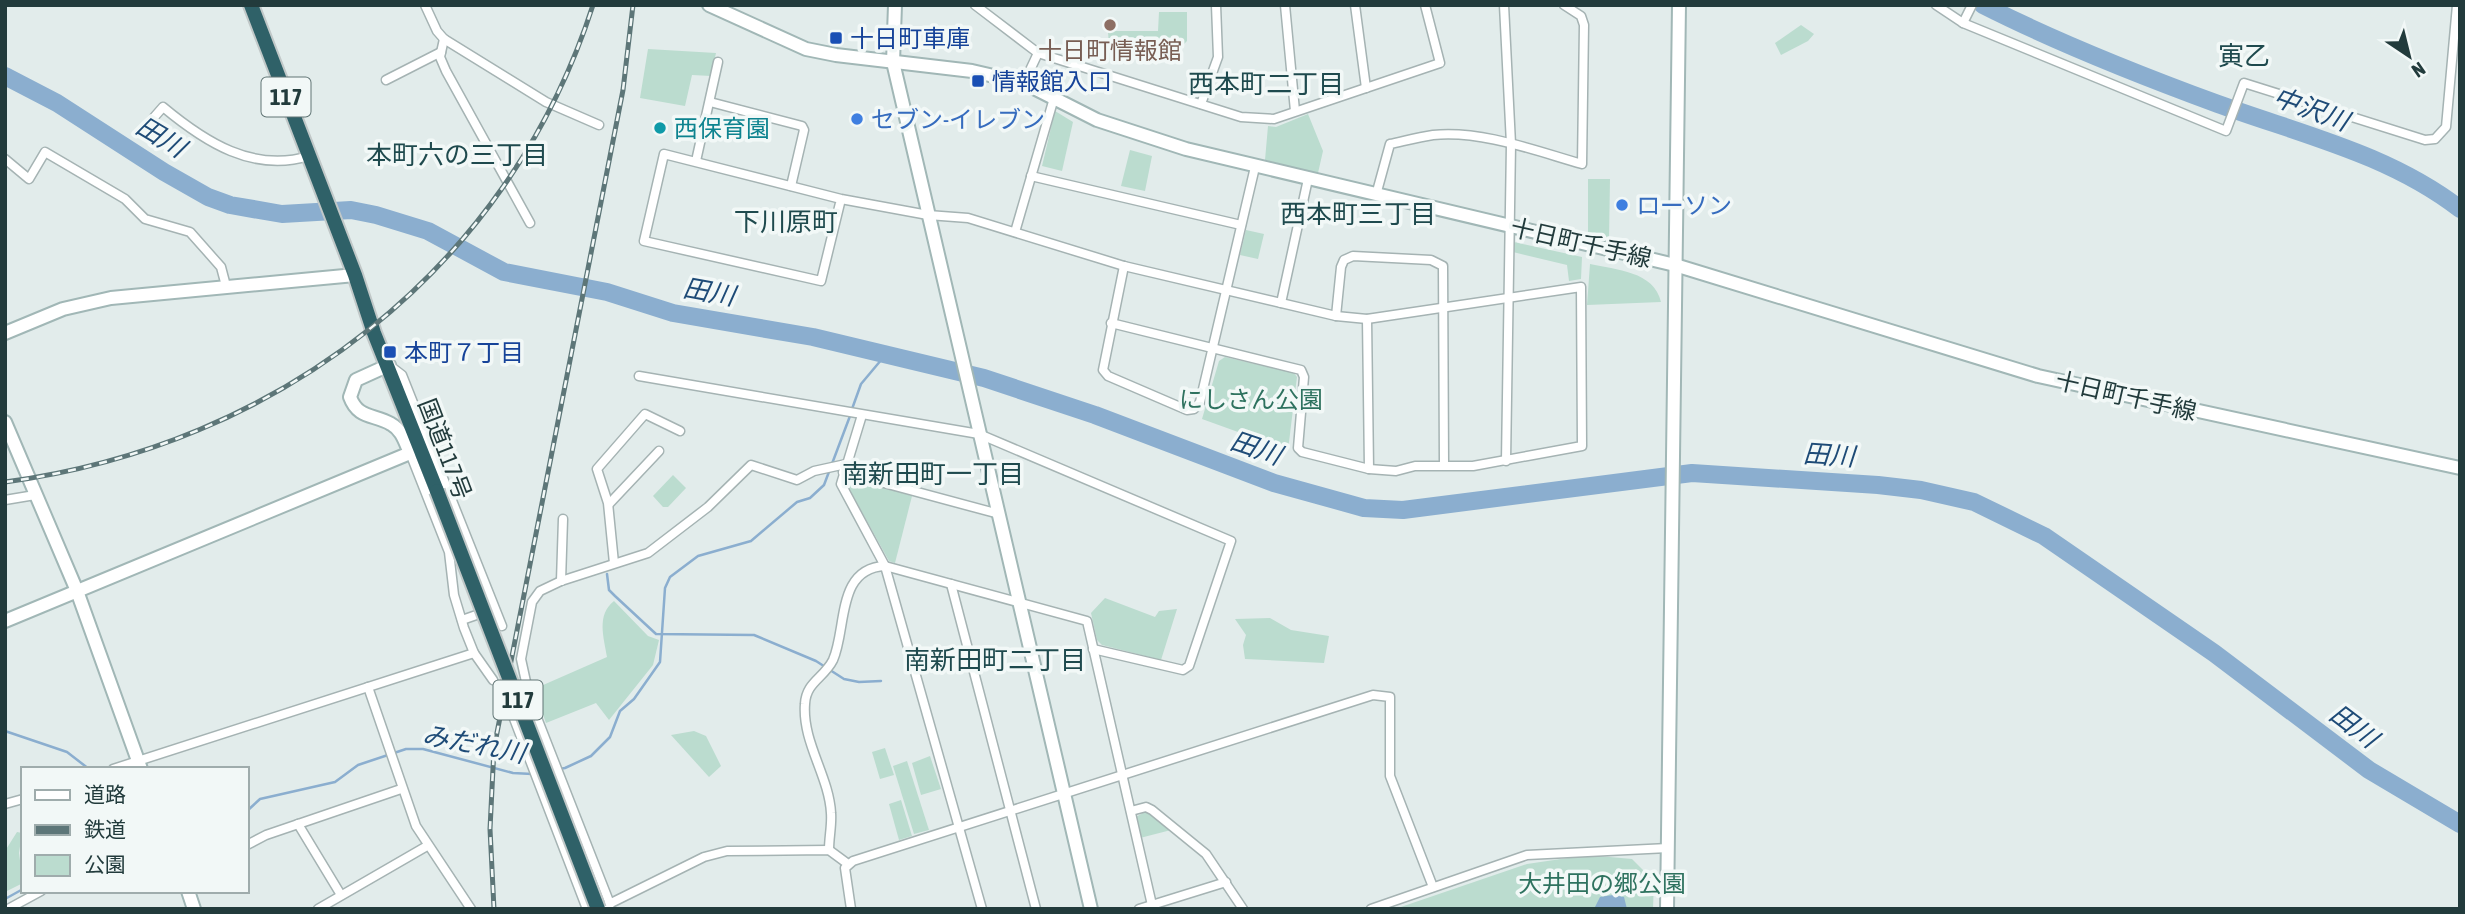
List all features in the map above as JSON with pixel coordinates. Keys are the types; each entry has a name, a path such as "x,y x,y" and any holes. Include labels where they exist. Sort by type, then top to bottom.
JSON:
{"highway":[{"name":"国道117号","path":"251,5 355,275 374,333 389,365 602,907"}],"street":[{"path":"425,5 437,31 444,39 546,102 599,125"},
{"name":"十日町千手線","path":"709,5 806,48 972,71 1024,83 1097,120 1142,136 1255,167 1675,265 2038,376 2460,468"},
{"path":"895,5 894,62 1091,909"},
{"path":"975,5 1038,53 1241,117 1274,119 1440,63 1425,5"},
{"path":"1201,104 1218,57 1216,5"},
{"path":"1285,5 1295,111"},
{"path":"1355,5 1366,88"},
{"path":"1504,5 1511,144 1506,461"},
{"path":"1376,194 1390,144 1434,135 1466,136 1511,144 1583,164 1584,25 1581,16 1564,5"},
{"path":"1667,909 1670,503 1679,5"},
{"path":"1936,5 1964,20 2226,131 2244,83 2425,140 2435,139 2446,127 2456,5"},
{"path":"1964,20 1972,5"},
{"path":"444,39 441,52 446,71 530,223"},
{"path":"386,80 441,52"},
{"path":"1024,83 1038,53"},
{"path":"696,161 718,62"},
{"path":"1015,232 1054,98"},
{"path":"710,102 802,126 804,130 791,186"},
{"path":"149,123 163,107 194,134 251,160 270,163 309,156"},
{"path":"5,159 29,179 45,152 125,199 145,219 190,232 210,251 221,267 226,286"},
{"path":"841,199 821,281 643,240 664,154 841,199 928,215 968,218 1124,266 1336,316 1367,320 1507,296 1581,287 1582,446 1506,461 1415,466 1396,471 1369,469 1302,452 1298,448 1304,377 1301,370 1111,323"},
{"path":"1124,266 1103,363 1108,376 1187,410 1195,409 1200,402 1255,167"},
{"path":"1031,176 1241,225"},
{"path":"1281,303 1308,179"},
{"path":"1336,316 1344,260 1353,256 1438,261 1446,273 1444,465"},
{"path":"5,332 63,309 111,298 355,275"},
{"path":"1367,320 1369,469"},
{"path":"494,680 474,653 454,595 449,552 400,431 385,421 361,414 350,397 356,380 389,365 402,375 502,626"},
{"path":"639,376 979,433 1231,541 1189,666 1183,670 1093,649"},
{"path":"614,563 608,504 597,469 645,414 680,431"},
{"path":"862,415 843,468 841,484 885,566 982,909"},
{"path":"5,422 77,592 139,765 474,653"},
{"path":"608,504 659,451"},
{"path":"5,621 410,453"},
{"path":"848,864 829,850 727,851 704,857 602,907 530,700 521,659 532,602 540,592 561,581 648,553 708,507 751,465 797,480 824,469 843,468 999,514"},
{"path":"5,500 35,495"},
{"path":"561,581 563,519"},
{"path":"829,850 831,813 807,727 806,695 814,680 833,660 850,590 864,573 885,566 1087,621 1152,905"},
{"path":"950,584 1035,909"},
{"path":"462,620 495,608"},
{"path":"368,687 401,789 427,846 471,909"},
{"path":"848,864 1373,695 1390,697 1390,776 1433,887"},
{"path":"508,703 587,909"},
{"path":"525,750 546,740"},
{"path":"248,845 298,824 401,789"},
{"path":"1130,811 1146,807 1152,810 1206,854 1243,909"},
{"path":"298,824 341,895"},
{"path":"318,909 427,846"},
{"path":"1371,909 1527,855 1668,848"},
{"path":"848,864 845,872 851,909"},
{"path":"1139,909 1226,882"},
{"path":"8,909 37,893"}],"green space":[{"path":"1159,12 1187,12 1187,41 1176,52 1145,55 1109,47 1108,31 1158,31"},
{"path":"1801,25 1814,34 1808,41 1781,55 1775,43"},
{"path":"648,49 716,53 711,76 692,75 685,106 640,98"},
{"path":"1055,111 1073,122 1062,171 1042,166"},
{"path":"1308,114 1323,151 1318,173 1265,160 1268,126 1276,127"},
{"path":"1130,150 1152,156 1145,191 1121,186"},
{"path":"1588,179 1610,179 1609,241 1588,236"},
{"path":"1246,230 1264,234 1258,259 1240,255"},
{"path":"1514,242 1582,257 1581,279 1569,281 1567,265 1513,252"},
{"path":"1590,264 1622,270 1642,278 1651,284 1661,302 1587,305"},
{"name":"にしさん公園","path":"1225,357 1294,373 1297,377 1288,450 1202,419 1219,361"},
{"path":"673,475 686,488 668,507 663,507 653,496"},
{"path":"850,478 912,496 895,563 889,561 847,485"},
{"path":"1105,598 1155,617 1159,611 1177,609 1161,660 1102,645 1097,640 1091,613"},
{"path":"614,601 648,636 659,640 653,665 609,720 596,703 546,723 534,689 607,657 603,620 608,607"},
{"path":"1270,618 1291,630 1329,636 1324,663 1245,659 1243,645 1246,635 1235,619"},
{"path":"694,731 706,736 721,766 709,777 671,735"},
{"path":"885,748 894,775 880,779 872,752"},
{"path":"930,756 941,789 921,795 912,763"},
{"path":"907,761 929,830 914,834 893,766"},
{"path":"901,800 912,836 899,840 889,804"},
{"path":"1146,811 1171,830 1140,838 1136,817"},
{"path":"17,832 21,833 21,884 5,892 5,851"},
{"name":"大井田の郷公園","path":"1588,855 1632,859 1654,881 1653,909 1395,909 1527,864"}],"water":[{"path":"1600,897 1624,897 1627,909 1594,909"}],"waterway":[{"name":"中沢川","path":"1983,5 2129,70 2374,160 2433,190 2460,209"},
{"name":"田川","path":"5,76 57,103 164,172 208,197 230,205 282,214 351,210 376,215 428,231 504,272 607,292 673,313 813,337 984,378 1095,415 1274,483 1364,508 1403,510 1692,473 1878,485 1921,490 1974,502 2044,536 2214,653 2369,770 2460,824"},
{"name":"みだれ川","path":"852,409 861,384 887,353"},
{"name":"みだれ川","path":"549,771 565,768 591,756 610,737 620,711 634,699 660,662 665,588 670,577 698,556 751,541 797,502 810,498 824,485 850,416"},
{"path":"607,574 609,590 656,634 754,635 816,661 844,679 859,682 881,681"},
{"path":"5,731 67,752 86,767"},
{"name":"みだれ川","path":"248,810 260,799 335,782 358,765 406,749 423,749 513,773 532,774"},
{"name":"みだれ川","path":"5,899 21,890"}],"railway":[{"path":"5,482 105,462 200,430 288,385 369,329 441,263 504,186 554,100 593,5"},
{"path":"494,909 490,829 494,748 623,90 633,5"}],"place":[{"name":"十日町情報館","path":"1110,25"},
{"name":"十日町車庫","path":"836,38"},
{"name":"情報館入口","path":"978,81"},
{"name":"セブン-イレブン","path":"857,119"},
{"name":"西保育園","path":"660,128"},
{"name":"ローソン","path":"1622,205"},
{"name":"本町７丁目","path":"390,352"}],"district":[{"name":"寅乙","path":"2244,56"},
{"name":"西本町二丁目","path":"1266,84"},
{"name":"本町六の三丁目","path":"457,155"},
{"name":"西本町三丁目","path":"1358,214"},
{"name":"下川原町","path":"786,222"},
{"name":"南新田町一丁目","path":"933,474"},
{"name":"南新田町二丁目","path":"995,660"}]}
